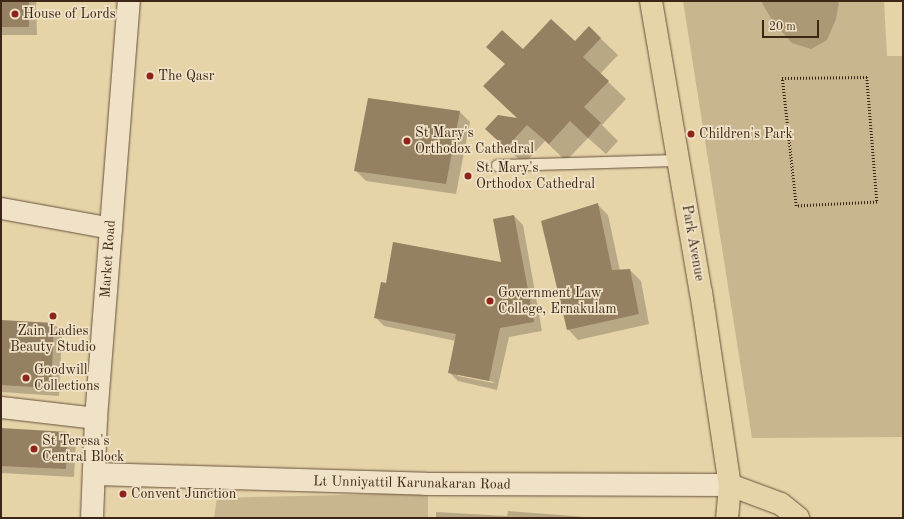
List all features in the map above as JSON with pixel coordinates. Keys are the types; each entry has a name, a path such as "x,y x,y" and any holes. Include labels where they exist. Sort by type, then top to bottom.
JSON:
{"main road":[{"name":"Park Avenue","path":"651,1 679,160 730,485 727,518"},
{"path":"730,485 781,504 798,518"}],"street":[{"name":"Market Road","path":"92,518 95,474 96,418 129,1"},
{"path":"1,208 111,228"},
{"path":"1,407 96,418"},
{"name":"Lt Unniyattil Karunakaran Road","path":"95,474 426,484 730,485"}],"lane":[{"path":"497,165 679,160"}],"path":[{"path":"867,77 877,202 796,206 782,78 867,77"}],"shaded area":[{"path":"683,1 884,1 887,56 903,56 903,437 752,438"},
{"path":"761,1 839,1 836,19 827,40 811,49 792,43 773,22"},
{"path":"428,493 428,518 214,518 217,498"}],"building":[{"name":"House of Lords","path":"1,1 29,1 29,27 1,27"},
{"path":"551,19 575,41 589,26 601,38 583,57 609,81 584,107 601,123 588,138 570,121 549,144 527,125 506,148 485,129 498,115 517,118 483,86 505,64 486,47 502,30 523,49"},
{"name":"St Mary's Orthodox Cathedral","path":"368,98 460,111 446,184 354,171"},
{"path":"598,203 612,270 630,269 639,314 567,330 541,221"},
{"path":"514,215 534,322 500,328 489,381 448,373 456,334 374,318 381,282 386,283 393,242 501,262 493,219"},
{"path":"1,320 54,323 51,388 1,385"},
{"name":"St Teresa's Central Block","path":"1,428 68,432 66,469 1,466"}],"place":[{"name":"House of Lords","path":"15,14"},
{"name":"The Qasr","path":"150,76"},
{"name":"Children's Park","path":"691,134"},
{"name":"St Mary's Orthodox Cathedral","path":"407,141"},
{"name":"St. Mary's Orthodox Cathedral","path":"468,176"},
{"name":"Government Law College, Ernakulam","path":"490,301"},
{"name":"Zain Ladies Beauty Studio","path":"53,316"},
{"name":"Goodwill Collections","path":"26,378"},
{"name":"St Teresa's Central Block","path":"34,449"},
{"name":"Convent Junction","path":"123,494"}]}
